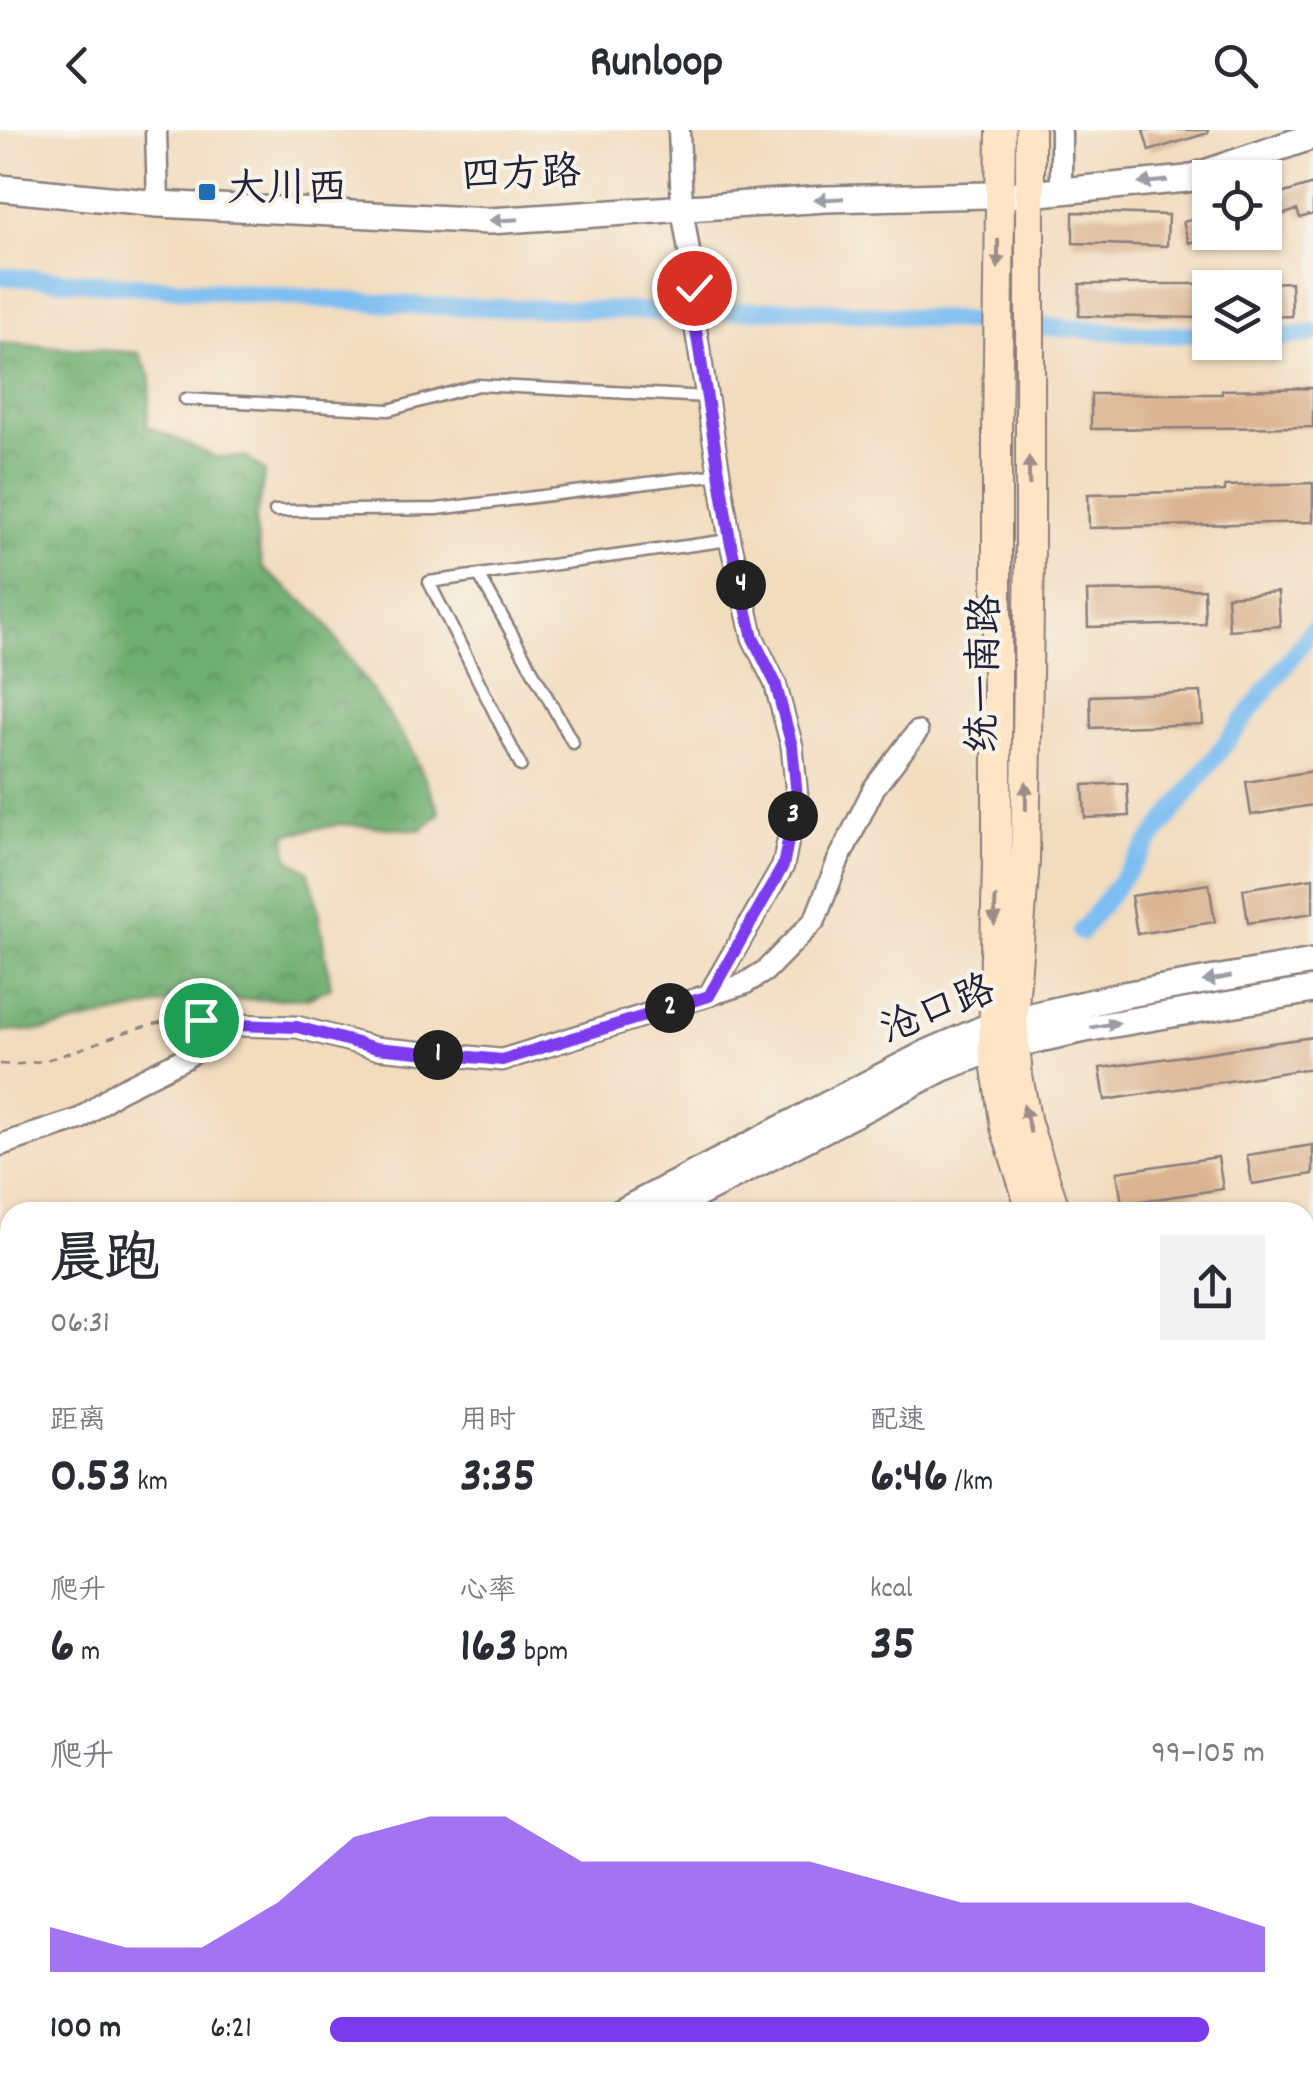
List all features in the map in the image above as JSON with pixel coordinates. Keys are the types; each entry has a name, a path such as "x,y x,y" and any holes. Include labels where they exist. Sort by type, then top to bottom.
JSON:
{"main road":[{"name":"统一南路","path":"1000,130 997,860 1005,1126 1029,1202"},
{"name":"统一南路","path":"1030,130 1025,861 1003,1034 1053,1202"}],"street":[{"path":"156,130 158,204"},
{"path":"679,130 682,208 694,288 695,324 730,540 753,638 775,682 792,746 797,796 783,866 709,996"},
{"path":"1060,130 1062,191"},
{"name":"四方路","path":"0,188 158,204 489,221 826,199 998,196 1187,179 1313,136"},
{"path":"0,1145 80,1118 117,1092 185,1058 236,1025 297,1027 376,1048 502,1060 744,984 765,972 815,920 838,861 874,788 917,732"},
{"name":"沧口路","path":"640,1202 928,1052 1003,1034 1123,995 1313,962"},
{"name":"沧口路","path":"683,1202 1003,1034 1313,990"}],"lane":[{"path":"185,399 389,410 478,385 708,398"},
{"path":"276,511 437,509 721,474"},
{"path":"521,766 430,582 730,540"},
{"path":"479,575 573,744"}],"path":[{"path":"0,1064 44,1059 160,1021 201,1020 236,1025"}],"green space":[{"path":"0,343 139,353 151,378 147,426 215,457 246,457 265,472 255,522 262,568 320,615 411,748 440,813 421,830 340,824 286,834 288,858 308,871 315,893 331,987 308,998 173,1002 45,1030 0,1032"}],"building":[{"path":"1143,130 1208,130 1208,133 1149,151"},
{"path":"1313,184 1313,214 1300,218 1297,210 1282,215 1282,194"},
{"path":"1073,212 1168,215 1167,246 1073,243"},
{"path":"1192,219 1192,242 1189,243 1183,222"},
{"path":"1282,282 1291,282 1292,316 1282,316"},
{"path":"1080,284 1192,284 1192,318 1079,316"},
{"path":"1313,388 1313,427 1091,429 1091,394 1222,394 1222,390"},
{"path":"1313,483 1313,522 1089,528 1088,494 1225,491 1225,486"},
{"path":"1204,589 1205,624 1088,627 1087,591"},
{"path":"1278,592 1280,626 1229,630 1227,596"},
{"path":"1201,692 1203,724 1091,728 1090,696"},
{"path":"1313,771 1313,805 1251,815 1246,782"},
{"path":"1127,783 1129,816 1085,818 1083,785"},
{"path":"1313,878 1313,913 1248,923 1243,889"},
{"path":"1209,884 1215,922 1137,934 1131,896"},
{"path":"1313,1037 1313,1068 1105,1100 1100,1068"},
{"path":"1313,1145 1313,1174 1252,1184 1247,1155"},
{"path":"1218,1157 1223,1189 1122,1202 1117,1172"}],"waterway":[{"path":"0,276 422,306 680,312 797,309 1163,335 1192,334"},
{"path":"1282,338 1313,333"},
{"path":"1081,932 1313,629"}],"place":[{"name":"大川西","path":"207,192"}],"route":[{"path":"201,1020 297,1027 376,1048 502,1060 709,996 783,866 797,796 792,746 775,682 753,638 730,540 695,324 694,288"}]}
